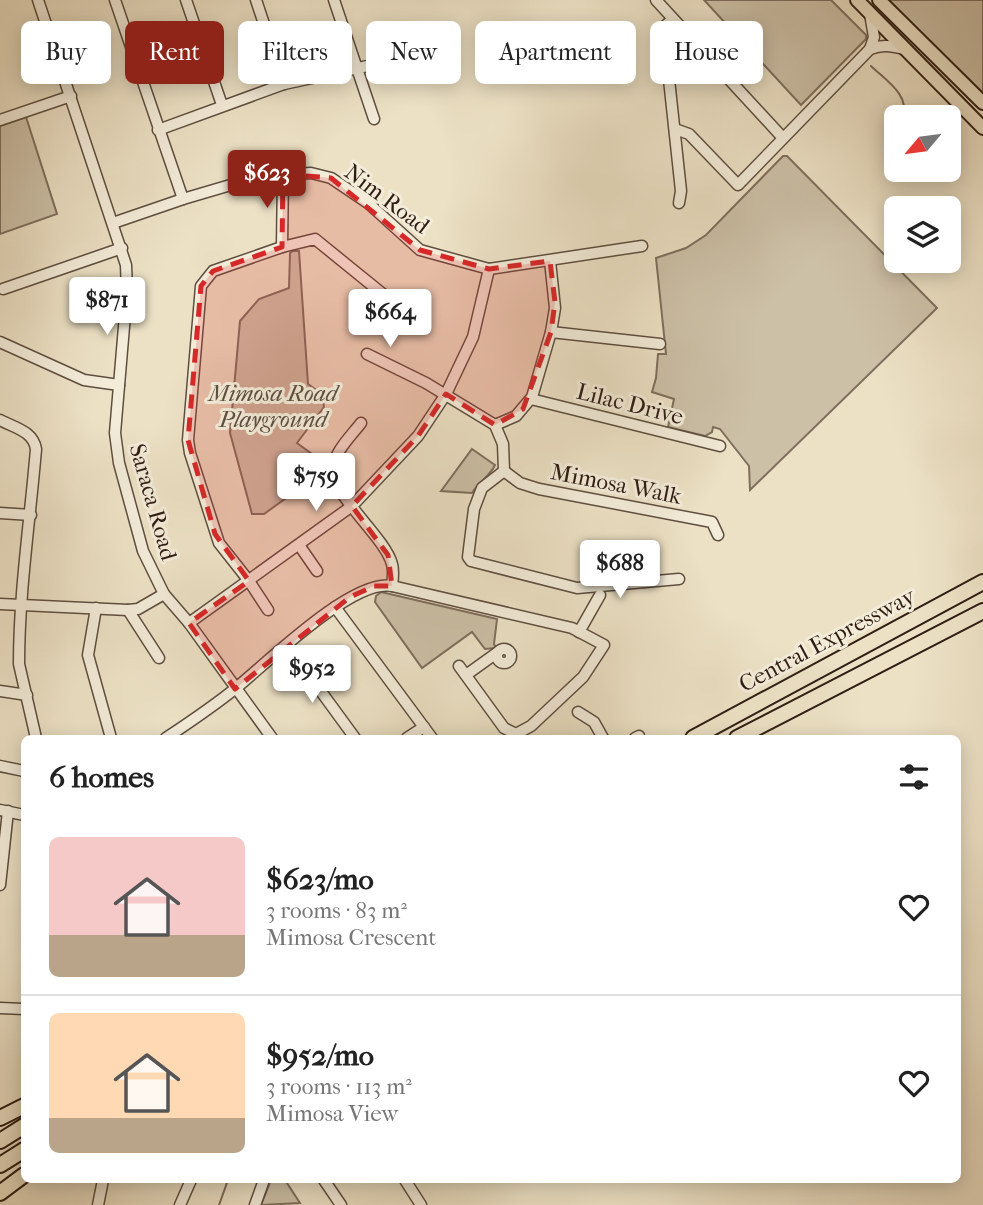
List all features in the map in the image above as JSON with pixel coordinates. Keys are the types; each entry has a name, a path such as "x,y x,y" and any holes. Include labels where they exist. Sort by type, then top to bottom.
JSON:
{"highway":[{"name":"Central Expressway","path":"700,735 983,582"},
{"name":"Central Expressway","path":"743,735 983,611"},
{"path":"928,641 983,622"},
{"path":"0,1118 21,1108"},
{"path":"3,1139 21,1128"},
{"path":"0,1165 21,1152"},
{"path":"0,1193 21,1177"}],"main road":[{"path":"857,0 983,128"},
{"path":"879,0 983,103"}],"street":[{"name":"Saraca Road","path":"38,0 126,265 127,291 115,433 119,463 142,551 164,594 270,735"},
{"path":"115,0 183,199"},
{"path":"186,0 222,106"},
{"path":"256,0 263,21"},
{"path":"334,0 373,119"},
{"path":"656,0 783,138"},
{"path":"675,129 689,134 738,185 870,49 874,37 870,14"},
{"path":"673,19 665,26 664,33 681,191 679,202"},
{"path":"870,49 890,45 904,49"},
{"path":"352,71 366,68"},
{"path":"158,130 284,84"},
{"path":"0,120 71,96"},
{"name":"Nim Road","path":"113,223 261,176 311,173 331,178 368,203 420,250 489,269 642,246"},
{"path":"282,247 283,174"},
{"path":"268,610 219,543 188,440 201,286 213,271 282,247 316,239 384,295"},
{"path":"3,289 122,248"},
{"path":"495,425 516,416 531,399 551,332 555,302 550,261"},
{"path":"189,624 352,506 418,436 446,394 474,337 489,269"},
{"path":"551,332 660,344"},
{"path":"0,342 84,380 119,385"},
{"path":"367,354 446,394 495,425 503,444 504,471 482,488 474,509 468,557 471,561 577,588 678,579"},
{"name":"Lilac Drive","path":"531,399 720,446"},
{"path":"0,421 29,434 35,440 31,515 20,605 19,664 35,735"},
{"path":"361,423 338,454 333,469 336,481 388,555 393,573 392,586"},
{"name":"Mimosa Walk","path":"504,471 520,483 539,489 712,522 718,535"},
{"path":"0,513 31,515"},
{"path":"299,545 317,571"},
{"path":"175,735 335,607 369,587 392,586 572,628 604,645 583,677 520,733 510,733 504,729 462,671 498,652"},
{"path":"0,604 128,610 138,609 164,594"},
{"path":"579,632 600,595"},
{"path":"335,607 430,735"},
{"path":"96,608 88,655 110,735"},
{"path":"128,610 159,657"},
{"path":"287,645 353,735"},
{"path":"0,691 27,695"},
{"path":"578,712 594,722 601,735"},
{"path":"412,735 424,727"},
{"path":"0,765 21,770"},
{"path":"0,885 4,811"},
{"path":"0,1008 21,1009"},
{"path":"98,1205 102,1183"},
{"path":"180,1205 190,1183"},
{"path":"255,1205 263,1183"},
{"path":"326,1183 341,1205"},
{"path":"407,1183 421,1205"}],"highlighted area":[{"path":"283,174 331,178 420,250 489,269 550,261 555,302 551,332 523,409 495,425 446,394 418,436 352,506 388,555 392,586 374,586 350,597 235,689 189,623 249,581 215,534 188,440 201,286 213,271 282,247"}],"green space":[{"path":"704,0 831,0 866,35 866,39 801,105 763,64 763,21 723,21"},
{"path":"888,0 983,0 983,93"},
{"path":"26,117 57,214 0,234 0,126"},
{"path":"783,156 787,156 884,254 884,273 902,273 937,308 750,490 749,466 720,429 713,427 712,432 705,436 668,427 674,399 652,392 658,354 666,354 656,258 686,248 706,235"},
{"name":"Mimosa Road Playground","path":"299,251 308,384 322,394 324,407 297,443 327,465 321,473 264,514 252,514 230,433 240,321 259,299 289,288 290,253"},
{"path":"472,449 495,465 490,472 472,493 441,491"},
{"path":"381,592 497,619 494,644 496,648 485,649 472,632 422,668 375,602 376,596"},
{"path":"270,1183 287,1183 300,1203 261,1205"}],"waterway":[{"path":"871,66 895,88 903,105"},
{"path":"219,1205 227,1183"}]}
